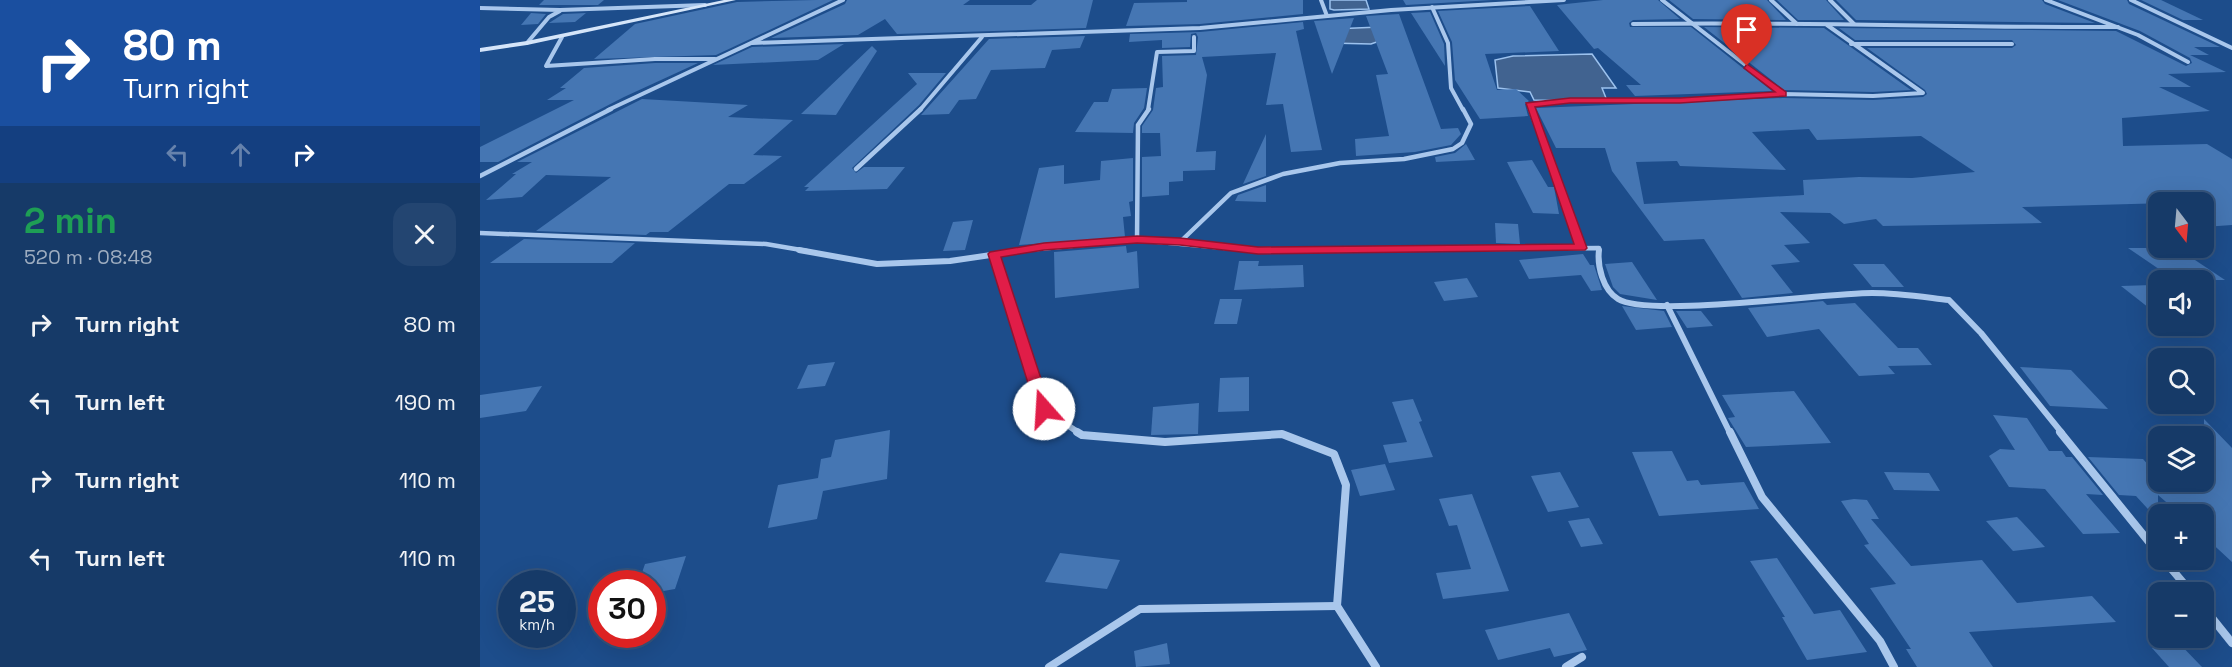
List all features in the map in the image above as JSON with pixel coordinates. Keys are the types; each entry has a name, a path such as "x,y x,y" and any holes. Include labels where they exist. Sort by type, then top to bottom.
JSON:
{"street":[{"path":"480,50 527,43 733,0"},
{"path":"480,176 606,111 843,0"},
{"path":"1321,0 1327,16"},
{"path":"752,43 1200,28 1432,7 1564,0"},
{"path":"1662,0 1783,94"},
{"path":"1771,0 1797,24"},
{"path":"1830,0 1854,24"},
{"path":"2046,0 2138,34 2188,62"},
{"path":"2131,0 2232,48"},
{"path":"480,8 560,10 705,5"},
{"path":"1180,242 1231,193 1273,178 1340,163 1404,159 1453,149 1462,143 1471,124 1451,88 1448,43 1432,7"},
{"path":"527,43 549,17 560,10"},
{"path":"1633,24 1745,21 1827,25 2118,27"},
{"path":"1581,248 1529,105 1531,103 1680,100 1783,94 1873,96 1923,93 1827,25"},
{"path":"562,36 546,66 655,58 717,59"},
{"path":"856,169 916,114 982,36"},
{"path":"1137,240 1138,125 1149,109 1157,52 1194,51 1194,37"},
{"path":"1851,44 1873,42 2012,44"},
{"path":"480,233 766,244 877,264 950,261 1044,247 1137,240 1180,242 1258,251 1599,248 1596,259 1611,292 1621,302 1667,305 1872,293 1949,300 1981,333 2148,541"},
{"path":"994,254 1044,409 1082,435 1165,442 1282,434 1334,454 1346,485 1337,606 1376,667"},
{"path":"1667,305 1762,497 1880,641 1894,667"},
{"path":"2172,570 2183,582"},
{"path":"1049,667 1140,609 1337,606"},
{"path":"2214,621 2232,644"},
{"path":"1566,667 1582,657"}],"water":[{"path":"1330,0 1366,0 1369,9 1334,10 1330,9"},
{"path":"1379,27 1385,39 1371,44 1330,43 1333,29"},
{"path":"1592,54 1616,88 1602,88 1606,98 1602,102 1534,100 1530,92 1498,88 1495,60 1513,56"}],"building":[{"path":"544,0 604,0 598,5 539,5"},
{"path":"833,0 716,55 594,59 635,24 737,2"},
{"path":"847,0 970,0 963,5 1031,5 1037,0 1093,0 1086,28 897,34 885,19 858,35 771,38 845,4"},
{"path":"1187,0 1303,0 1303,14 1200,24 1126,26 1134,3 1187,2"},
{"path":"1403,0 1493,0 1406,5"},
{"path":"1603,0 1658,0 1680,19 1633,20 1629,23 1630,27 1691,27 1772,91 1635,96 1626,85 1641,85 1598,48 1594,49 1557,5"},
{"path":"1669,0 1767,0 1786,20 1693,19"},
{"path":"1777,0 1826,0 1844,20 1798,20"},
{"path":"1836,0 2042,0 2045,4 2095,23 1856,20"},
{"path":"2058,0 2127,0 2129,4 2220,47 2194,47 2209,55 2190,55 2226,72 2168,74 2191,87 2159,87 2210,111 2122,118 2123,146 2207,144 2232,159 2232,225 2214,226 2214,192 2148,192 2148,204 2022,207 2042,223 1883,226 1876,219 1844,224 1830,213 1780,212 1810,243 1784,245 1800,262 1771,265 1793,293 1742,298 1704,239 1664,241 1612,171 1605,148 1556,148 1536,108 1783,98 1873,100 1923,97 1927,94 1925,90 1867,48 2012,48 2016,45 2012,40 1855,40 1839,28 2116,31 2186,66 2192,63 2190,58 2140,31","holes":["1809,129 1817,140 1921,136 1975,172 1912,178 1859,177 1803,180 1804,195 1644,204 1636,162 1677,161 1680,166 1786,170 1752,132"]},
{"path":"2141,0 2161,0 2203,20 2183,20"},
{"path":"1530,6 1559,51 1485,54 1497,90 1516,89 1529,101 1525,104 1528,116 1480,119 1455,80 1452,42 1438,11"},
{"path":"1430,12 1444,44 1445,66 1411,13"},
{"path":"531,13 546,14 538,24 521,25"},
{"path":"586,13 575,22 549,23 563,14"},
{"path":"1399,14 1441,129 1458,128 1461,134 1451,145 1415,152 1356,156 1355,139 1389,136 1376,75 1388,74 1366,16"},
{"path":"1354,18 1332,74 1314,21"},
{"path":"1303,22 1304,29 1296,31 1322,150 1291,152 1283,104 1266,105 1276,53 1202,57 1207,75 1196,152 1216,151 1215,170 1183,171 1183,181 1169,182 1169,195 1142,197 1142,157 1161,156 1160,133 1142,133 1142,126 1153,110 1156,88 1163,87 1162,56 1196,55 1198,37 1196,33 1191,34 1190,47 1162,48 1162,40 1129,42 1130,34 1200,32"},
{"path":"1704,27 1824,28 1911,90 1873,92 1784,90"},
{"path":"1085,36 1080,48 1052,50 1045,68 991,70 976,99 959,100 949,114 921,115 989,39"},
{"path":"844,44 818,60 713,65 752,47"},
{"path":"872,46 877,51 836,115 801,114"},
{"path":"655,63 698,63 624,97 498,162 480,162 480,147 574,100 547,100 566,88 560,88 584,68"},
{"path":"908,73 946,73 919,105 852,168 856,173 864,167 905,167 887,189 805,191 809,187 804,187 917,84"},
{"path":"1147,88 1144,108 1134,123 1133,133 1075,132 1094,102 1108,102 1112,89"},
{"path":"642,99 748,105 728,117 793,120 753,155 782,156 744,184 729,184 668,232 650,232 646,235 536,231 611,177 546,175 522,197 486,200 516,174 512,174 532,162 517,162"},
{"path":"1266,134 1266,176 1243,184"},
{"path":"1466,144 1475,160 1436,162 1435,157 1455,153"},
{"path":"1133,158 1133,201 1129,202 1131,216 1123,217 1125,237 1019,245 1039,168 1064,165 1064,184 1100,180 1101,161"},
{"path":"1532,160 1548,187 1554,187 1559,214 1533,213 1507,162"},
{"path":"1266,185 1266,202 1235,201 1238,195"},
{"path":"973,220 965,250 943,251 953,222"},
{"path":"1495,223 1518,224 1520,244 1496,243"},
{"path":"524,239 635,243 612,263 490,263"},
{"path":"1126,246 1127,253 1137,251 1139,288 1055,298 1054,252"},
{"path":"2128,248 2148,248 2148,258 2192,258 2210,270 2160,270"},
{"path":"1583,254 1590,265 1594,265 1602,290 1591,291 1581,275 1529,279 1519,260"},
{"path":"1239,261 1259,261 1258,266 1303,265 1304,287 1234,290"},
{"path":"1632,262 1657,300 1620,294 1613,287 1605,264"},
{"path":"1853,264 1884,264 1904,287 1872,287"},
{"path":"2214,273 2225,280 2214,280"},
{"path":"1467,278 1478,297 1444,301 1434,282"},
{"path":"2148,285 2148,307 2121,286"},
{"path":"1220,299 1242,299 1237,324 1214,324"},
{"path":"1823,301 1827,305 1855,303 1898,348 1918,348 1932,365 1888,366 1895,374 1859,376 1819,329 1767,337 1748,308"},
{"path":"1622,306 1664,311 1672,327 1636,330"},
{"path":"1676,311 1701,311 1713,326 1687,328"},
{"path":"835,362 825,386 797,389 808,365"},
{"path":"2020,367 2071,370 2108,409 2050,406"},
{"path":"1249,377 1249,411 1218,412 1220,378"},
{"path":"542,386 526,411 480,418 480,395"},
{"path":"1794,391 1831,443 1746,447 1728,418 1735,417 1722,395"},
{"path":"1413,399 1422,421 1419,422 1433,457 1389,463 1383,445 1407,442 1392,402"},
{"path":"1199,403 1198,434 1151,435 1153,407"},
{"path":"1993,415 2027,418 2049,451 2062,451 2066,457 2072,457 2103,495 2086,494 2120,533 2083,534 2045,489 2009,487 1989,456 2000,449 2015,450"},
{"path":"2204,419 2211,426 2204,426"},
{"path":"2214,429 2232,448 2232,562 2214,545 2214,504 2168,504 2158,495 2158,504 2148,504 2148,509 2136,496 2119,495 2088,457 2143,459 2148,465 2148,492 2214,492"},
{"path":"890,430 887,479 823,491 817,519 768,528 778,485 818,478 821,459 831,457 835,440"},
{"path":"1672,451 1687,481 1698,480 1701,485 1744,482 1759,509 1659,516 1632,452"},
{"path":"1385,464 1395,490 1360,496 1351,470"},
{"path":"1560,472 1579,507 1548,512 1531,476"},
{"path":"1884,472 1929,473 1940,491 1894,490"},
{"path":"1472,494 1509,591 1443,599 1436,573 1471,569 1457,525 1449,526 1439,499"},
{"path":"1867,500 1879,519 1871,519 1911,566 1982,560 2017,603 2092,596 2116,622 1969,632 1993,667 1917,667 1906,649 1911,649 1870,588 1896,584 1864,545 1869,544 1841,501"},
{"path":"2017,517 2045,547 2013,551 1986,521"},
{"path":"1589,518 1603,544 1581,547 1568,521"},
{"path":"1060,553 1120,560 1107,589 1045,582"},
{"path":"686,556 675,589 666,591 666,570 643,570 645,564"},
{"path":"1777,558 1814,614 1840,610 1867,652 1807,660 1782,617 1785,617 1750,561"},
{"path":"1569,613 1587,650 1554,657 1550,648 1498,660 1485,630"},
{"path":"1167,643 1170,664 1136,667 1134,651"},
{"path":"2152,648 2184,648 2202,667 2169,667"}],"route":[{"path":"1044,409 994,254 1044,247 1137,240 1180,242 1258,251 1581,248 1529,105 1570,100 1680,100 1783,94 1747,66"}]}
